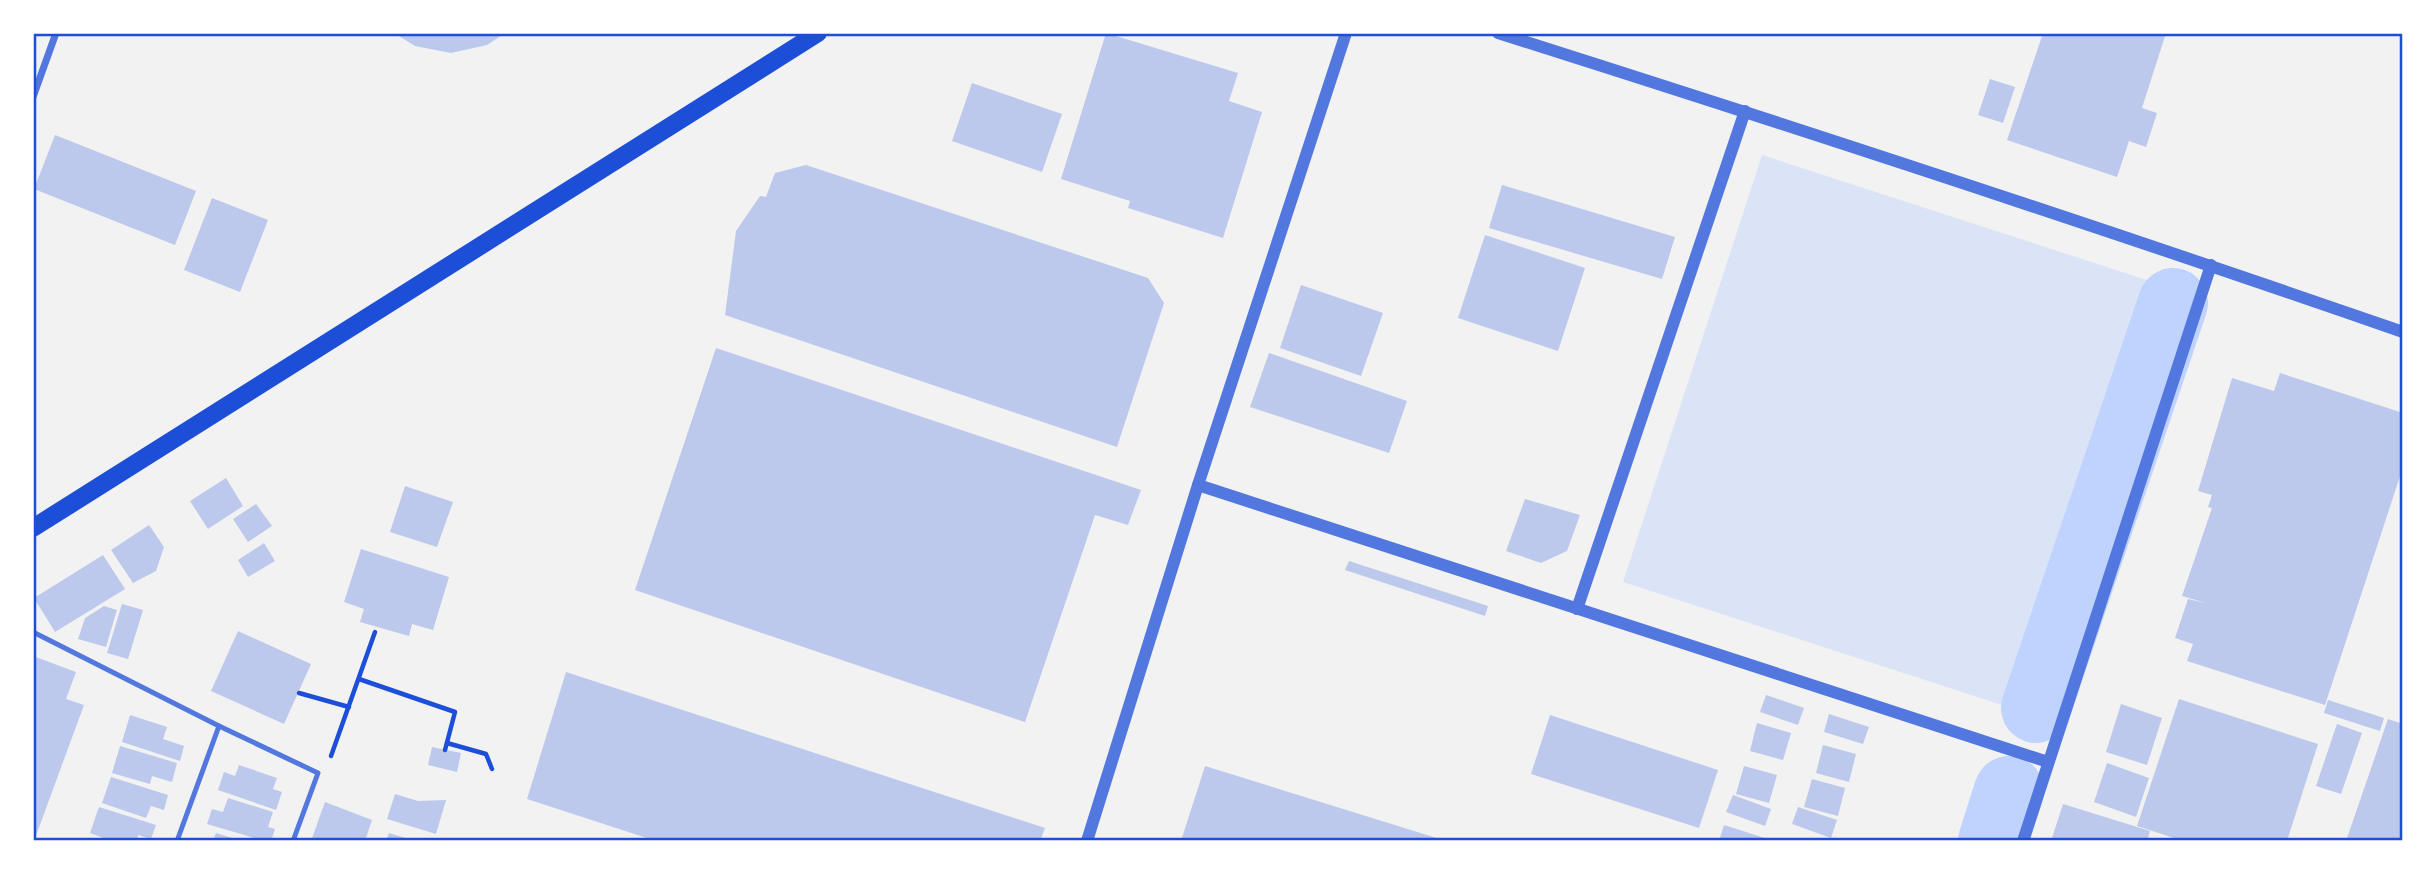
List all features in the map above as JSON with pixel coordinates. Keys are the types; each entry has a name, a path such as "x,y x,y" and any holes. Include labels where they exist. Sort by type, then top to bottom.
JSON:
{"main road":[{"path":"33,528 818,33"}],"street":[{"path":"33,97 56,33"},
{"path":"1087,841 1198,485 1346,33"},
{"path":"1498,33 1745,111 2211,265 2403,332"},
{"path":"1577,610 1745,111"},
{"path":"2023,841 2211,265"},
{"path":"1198,485 2048,762"}],"lane":[{"path":"33,632 318,773 293,841"},
{"path":"177,841 219,726"}],"path":[{"path":"318,773 331,757 376,632"},
{"path":"359,679 455,712 446,747 486,754 492,769"},
{"path":"299,693 349,707"}],"shaded area":[{"path":"1762,155 2150,281 2011,708 1623,582"}],"building":[{"path":"394,33 505,33 487,45 451,53 415,46"},
{"path":"1106,33 1238,73 1229,101 1262,112 1223,238 1128,208 1130,201 1061,179"},
{"path":"2043,33 2166,33 2142,108 2157,113 2146,147 2129,141 2117,177 2007,140"},
{"path":"1990,79 2015,87 2003,123 1978,115"},
{"path":"972,83 1062,114 1042,172 952,141"},
{"path":"55,135 196,191 175,245 34,189"},
{"path":"806,165 1148,278 1164,303 1117,447 725,315 736,231 760,196 766,197 775,173"},
{"path":"1502,185 1675,237 1662,279 1489,228"},
{"path":"212,198 268,220 240,292 184,270"},
{"path":"1485,235 1585,268 1558,351 1458,318"},
{"path":"1301,285 1383,313 1361,376 1280,348"},
{"path":"716,348 1141,490 1128,525 1095,515 1025,722 635,590"},
{"path":"1269,353 1407,401 1389,453 1250,407"},
{"path":"2280,373 2403,413 2403,467 2325,705 2187,661 2193,644 2175,638 2188,599 2206,603 2182,596 2212,508 2208,507 2212,495 2198,491 2232,378 2274,391"},
{"path":"226,478 243,506 208,529 190,501"},
{"path":"405,486 453,502 437,547 390,532"},
{"path":"1525,499 1580,515 1567,551 1541,563 1506,551"},
{"path":"256,504 272,526 248,542 233,519"},
{"path":"149,525 164,547 156,571 133,583 111,550"},
{"path":"264,543 275,561 248,577 238,560"},
{"path":"361,549 449,577 433,630 412,624 409,636 360,622 364,609 344,602"},
{"path":"103,555 125,589 55,632 34,598"},
{"path":"1349,561 1488,606 1485,616 1345,570"},
{"path":"122,604 143,610 128,659 107,653"},
{"path":"104,606 117,610 106,647 78,639 85,618"},
{"path":"238,631 311,664 284,724 211,691"},
{"path":"33,656 76,672 66,699 84,705 34,841"},
{"path":"566,672 1045,828 1040,841 656,841 527,799"},
{"path":"1766,695 1804,708 1798,725 1760,712"},
{"path":"2179,699 2318,744 2287,841 2183,841 2137,826"},
{"path":"2328,700 2384,718 2380,731 2324,713"},
{"path":"2121,704 2162,718 2147,765 2106,752"},
{"path":"1829,714 1869,727 1863,744 1824,732"},
{"path":"130,715 167,727 163,739 184,746 180,761 122,742"},
{"path":"1550,715 1718,770 1699,828 1531,774"},
{"path":"2388,719 2403,724 2403,841 2346,841"},
{"path":"1757,723 1791,733 1783,760 1750,751"},
{"path":"2337,724 2362,733 2341,794 2316,786"},
{"path":"1823,745 1856,754 1849,782 1816,773"},
{"path":"120,746 177,763 172,782 152,776 150,784 112,773"},
{"path":"432,747 461,753 457,772 428,765"},
{"path":"2107,763 2149,778 2136,817 2094,802"},
{"path":"239,765 277,778 273,789 282,792 276,810 218,790 224,772 235,776"},
{"path":"1205,766 1443,840 1181,841"},
{"path":"1744,766 1777,775 1769,803 1736,794"},
{"path":"111,777 168,795 164,810 151,806 146,818 102,803"},
{"path":"1812,779 1845,788 1838,816 1804,807"},
{"path":"395,794 418,801 446,800 436,834 387,819"},
{"path":"1733,795 1771,809 1765,826 1726,812"},
{"path":"228,798 273,812 268,827 275,829 271,841 207,824 212,809 223,812"},
{"path":"325,802 372,820 365,841 311,841"},
{"path":"2063,804 2150,831 2147,841 2051,841"},
{"path":"99,807 156,825 151,839 138,835 137,841 112,841 90,833"},
{"path":"1798,807 1837,820 1831,838 1792,824"},
{"path":"1724,825 1771,840 1719,841"},
{"path":"216,833 239,840 239,841 213,841"},
{"path":"389,833 412,840 412,841 386,841"}],"waterway":[{"path":"2036,708 2173,303"},
{"path":"1993,841 2009,791"}]}
